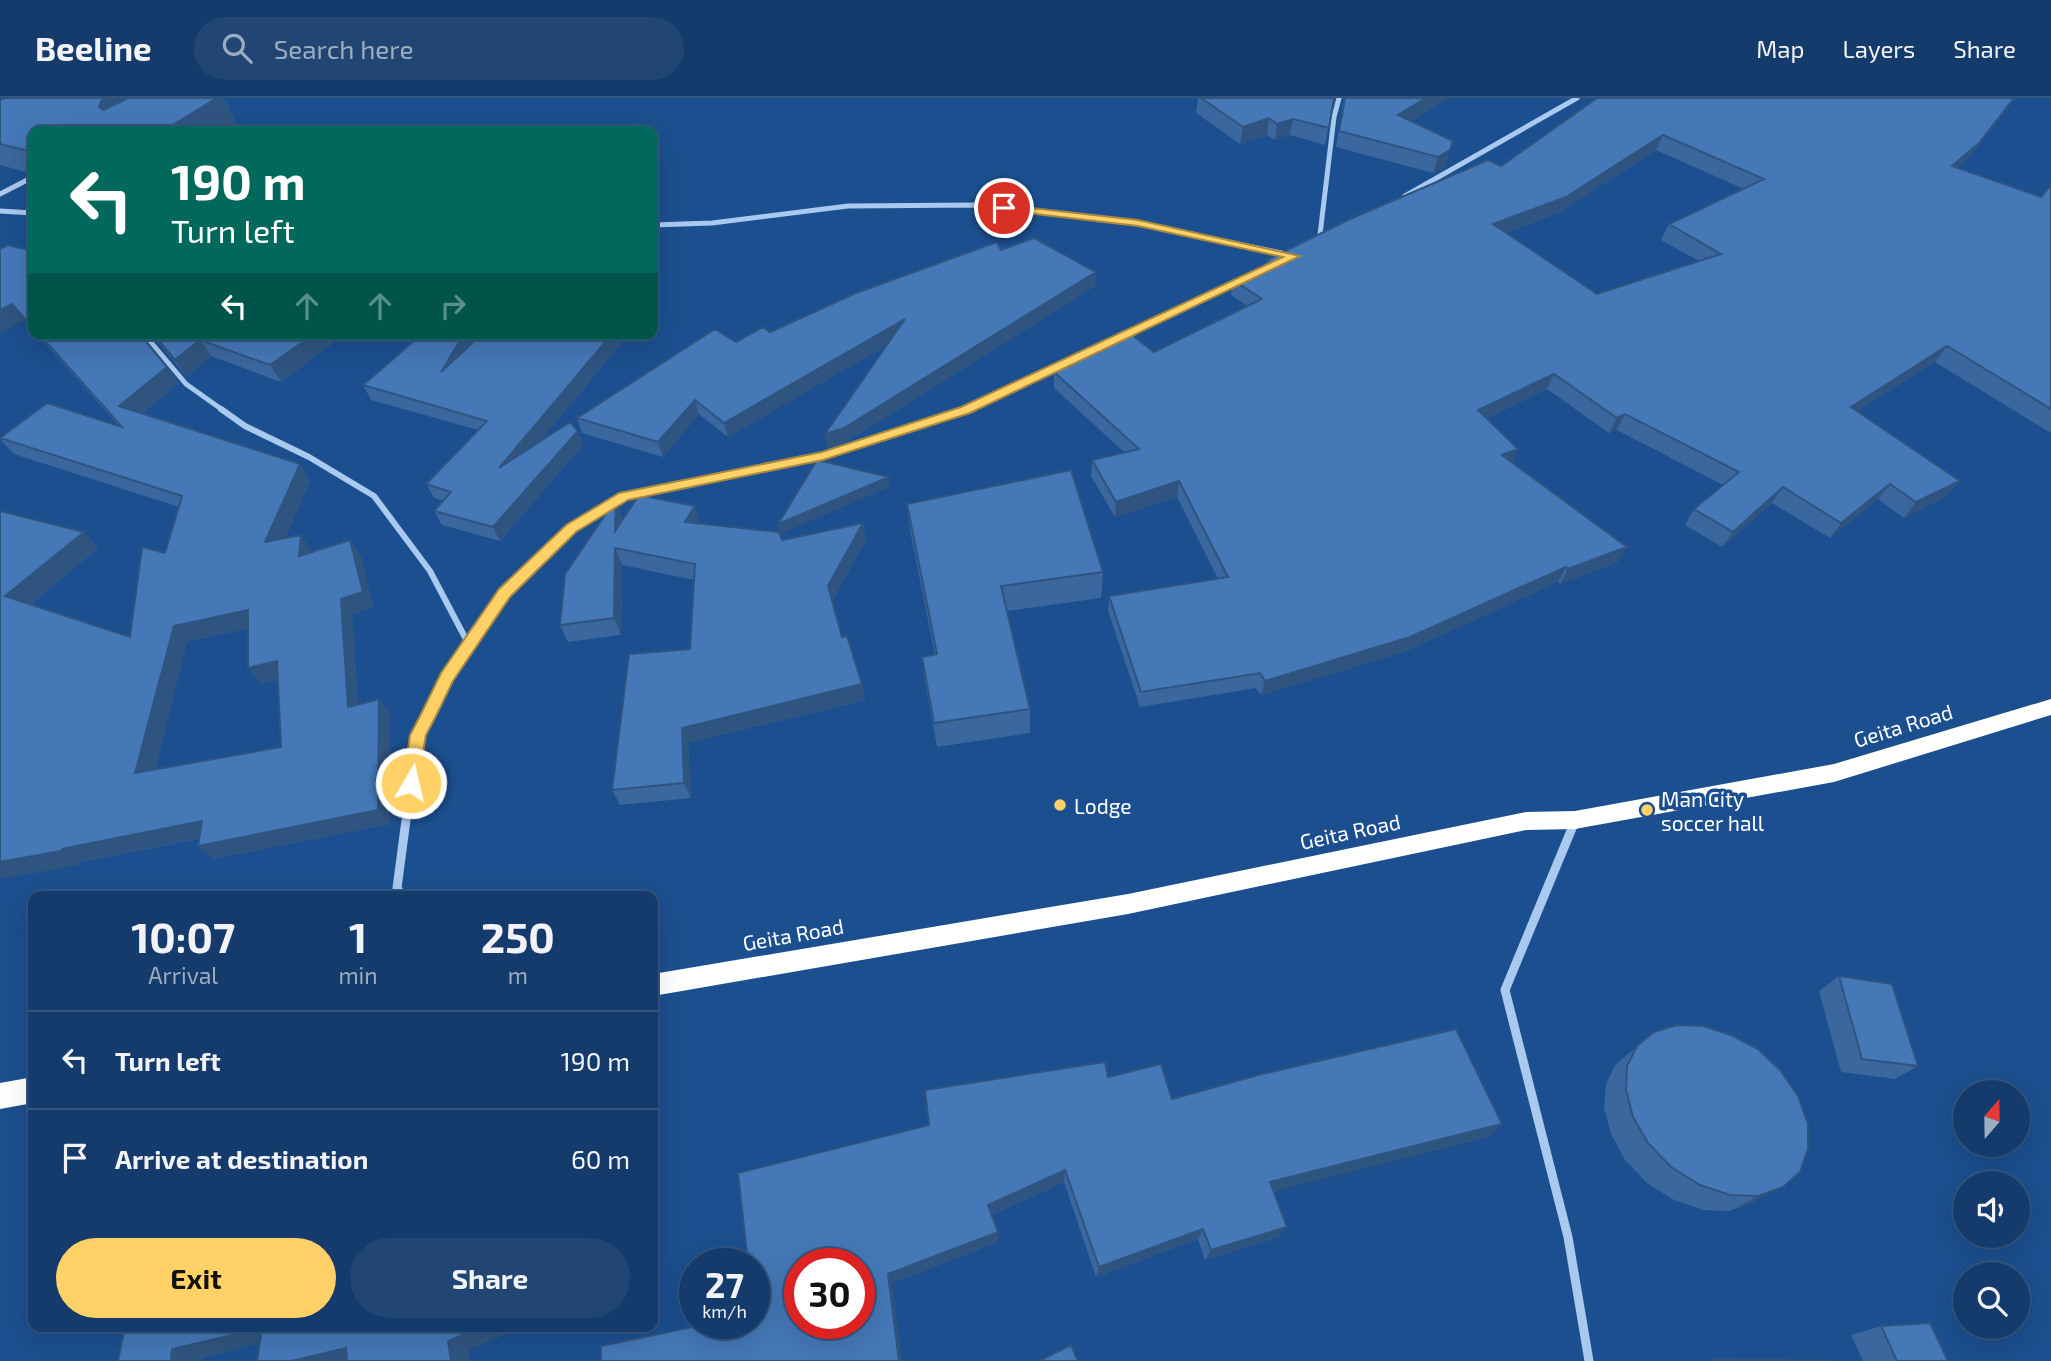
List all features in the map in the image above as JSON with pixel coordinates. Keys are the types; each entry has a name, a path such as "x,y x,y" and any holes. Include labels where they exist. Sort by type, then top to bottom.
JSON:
{"highway":[{"name":"Geita Road","path":"658,984 1128,904 1526,821 1575,820 1834,773 2051,707"},
{"path":"0,1096 28,1091"}],"street":[{"path":"1319,244 1334,117 1339,98"},
{"path":"1399,200 1577,98"},
{"path":"0,194 28,180"},
{"path":"658,225 712,223 848,206 977,205 1138,223 1295,256 1283,261"},
{"path":"0,211 28,213"},
{"path":"1307,250 1331,238"},
{"path":"399,891 397,888 418,735 447,677 504,593 571,528 624,496 823,456 965,410 1248,278"},
{"path":"149,340 186,384 246,426 309,457 374,496 430,570 469,645"},
{"path":"1575,820 1505,990 1568,1237 1589,1361"}],"building":[{"path":"107,98 101,101 99,107 103,110 128,98 217,98 171,126 28,126 28,151 0,144 0,100"},
{"path":"1201,98 1334,98 1329,128 1293,119 1277,124 1269,118 1243,127"},
{"path":"1345,98 1426,98 1398,115 1453,141 1450,150 1438,157 1339,131"},
{"path":"1597,98 2014,98 1979,143 1952,166 2041,197 2051,185 2051,409 1947,346 1851,407 1960,481 1916,502 1890,484 1841,523 1783,487 1733,532 1694,509 1739,472 1625,414 1617,418 1554,374 1478,410 1518,449 1502,455 1627,547 1568,569 1566,567 1410,637 1265,681 1260,673 1141,692 1109,596 1228,577 1179,481 1116,502 1092,460 1139,449 1054,372 1132,335 1154,352 1262,299 1233,280 1270,262 1267,260 1350,219 1488,160 1501,166","holes":["1663,135 1764,179 1669,224 1721,254 1597,294 1493,224 1566,197"]},
{"path":"1034,238 1096,272 844,428 825,434 905,319 724,423 695,400 658,442 577,418 715,329 736,342 763,327 770,332 856,293 997,242 1001,250"},
{"path":"8,245 28,250 28,322 12,304 0,310 0,249"},
{"path":"44,340 145,340 167,367 119,406 300,464 265,542 301,535 299,556 350,540 363,592 341,599 348,707 379,699 378,810 198,846 202,821 0,862 0,511 84,532 5,596 130,637 142,547 165,553 182,496 0,438 47,403 122,427","holes":["248,610 248,668 277,661 281,747 135,773 174,626"]},
{"path":"158,340 200,340 175,360"},
{"path":"200,340 305,340 270,365"},
{"path":"415,340 460,340 441,372 476,340 607,340 499,468 570,422 578,431 493,527 434,511 451,492 426,484 487,421 363,385"},
{"path":"817,460 889,477 778,524"},
{"path":"1071,470 1103,572 1001,586 1030,709 934,723 922,657 937,654 907,504"},
{"path":"639,495 695,506 685,522 779,532 782,540 863,523 828,586 842,637 847,636 862,684 682,728 684,783 612,790 629,654 690,649 695,564 615,548 614,618 560,625 565,574 616,499 615,531"},
{"path":"1839,976 1892,984 1918,1066 1862,1059"},
{"path":"1677,1025 1703,1026 1731,1035 1758,1049 1780,1070 1798,1096 1808,1124 1808,1149 1800,1172 1783,1187 1758,1196 1730,1195 1700,1185 1671,1167 1648,1143 1633,1117 1626,1090 1627,1066 1637,1046 1654,1032"},
{"path":"1456,1029 1502,1124 1270,1182 1287,1227 1211,1250 1203,1229 1099,1267 1065,1170 988,1205 998,1232 888,1274 899,1361 601,1361 601,1346 679,1330 679,1339 770,1339 770,1248 746,1248 738,1173 929,1125 925,1090 1105,1062 1108,1077 1161,1064 1172,1099 1258,1075"},
{"path":"1930,1323 1948,1361 1897,1361 1881,1326"},
{"path":"124,1332 245,1332 172,1349 171,1361 118,1361"},
{"path":"261,1332 470,1332 448,1341 451,1361 347,1361 346,1348 292,1361 257,1361"},
{"path":"1071,1345 1078,1361 1039,1361"},
{"path":"1713,1359 1830,1361 1713,1361"}],"place":[{"name":"Lodge","path":"1060,805"},
{"name":"Man City soccer hall","path":"1647,810"}],"route":[{"path":"411,783 418,735 447,677 504,593 571,528 624,496 823,456 965,410 1295,256 1138,223 1004,208"}]}
